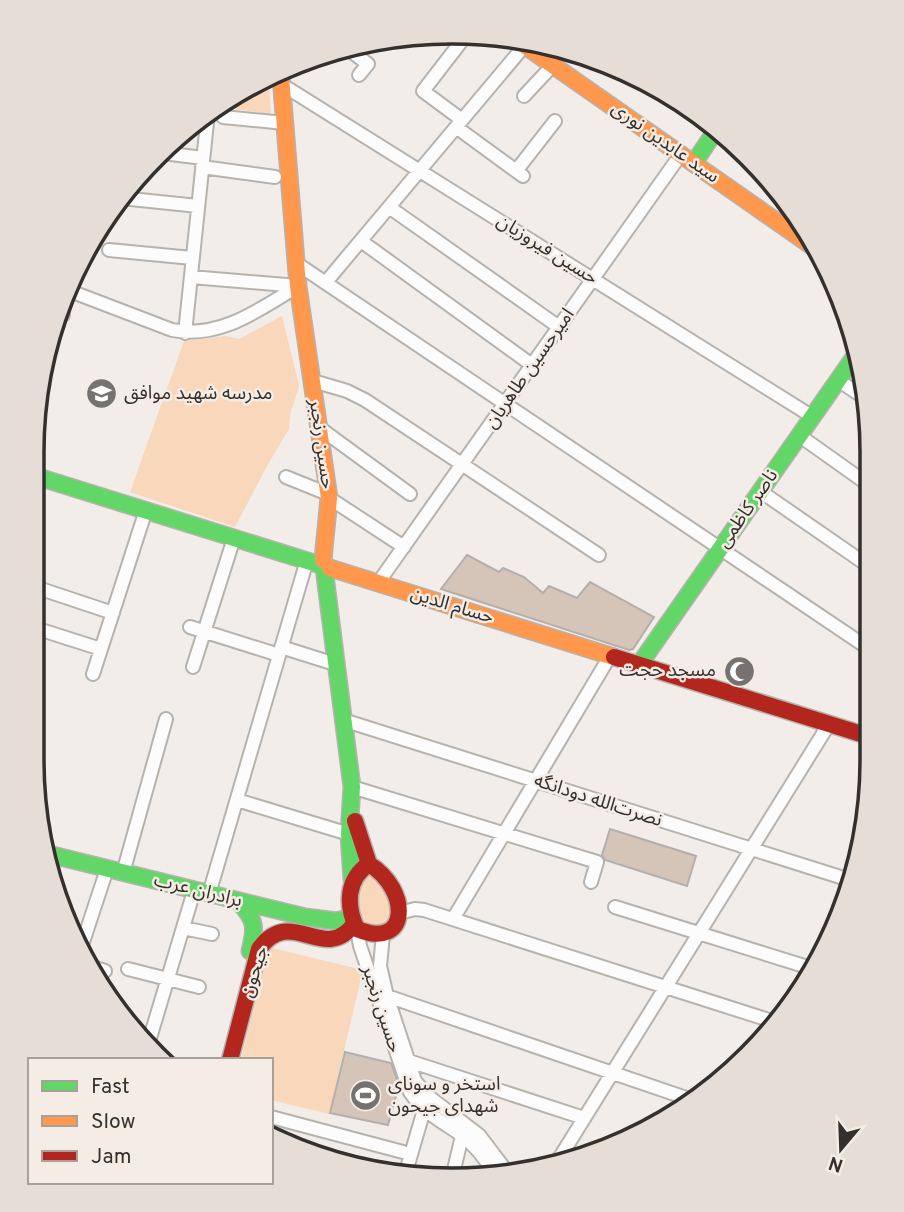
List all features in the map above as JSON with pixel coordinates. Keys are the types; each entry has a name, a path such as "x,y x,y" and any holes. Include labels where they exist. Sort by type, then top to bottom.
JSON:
{"main road":[{"name":"سید عابدین نوری","path":"537,53 799,237"},
{"name":"حسین رنجبر","path":"281,82 298,286 329,496 315,563 335,664 352,787 349,834 352,880"},
{"path":"687,159 711,136"},
{"name":"ناصر کاظمی","path":"639,665 850,363"},
{"name":"حسام الدین","path":"44,479 860,734"},
{"name":"حسین رنجبر","path":"352,810 369,864"},
{"name":"برادران عرب","path":"56,856 239,902 323,920 355,923"},
{"path":"369,864 391,882 400,903 400,913 391,929 383,934 369,934 355,923 350,895 352,880 369,864"},
{"name":"جیحون","path":"223,1058 256,931 254,917 239,902"},
{"name":"جیحون","path":"231,1058 258,949 267,936 284,931 334,938 346,934 355,923"}],"street":[{"path":"459,44 423,91 519,173 555,121"},
{"path":"326,282 459,123 514,49"},
{"path":"357,56 368,64 359,75"},
{"path":"524,96 554,65"},
{"name":"حسین فیروزیان","path":"282,81 419,170 813,417"},
{"path":"223,117 285,123"},
{"path":"185,332 207,125"},
{"path":"172,155 275,177"},
{"name":"امیرحسین طاهریان","path":"378,583 593,279 687,159"},
{"path":"131,199 198,206"},
{"path":"389,207 559,327"},
{"path":"361,241 532,365"},
{"path":"109,250 192,258"},
{"path":"296,263 860,643"},
{"path":"191,277 298,286"},
{"path":"76,294 172,330 185,332 205,331 240,321 298,286"},
{"path":"838,380 856,392"},
{"path":"313,381 348,391 599,555"},
{"path":"321,429 410,495"},
{"path":"800,436 860,479"},
{"path":"286,477 329,496 404,547"},
{"path":"760,491 860,560"},
{"path":"93,674 146,510"},
{"path":"193,667 234,538"},
{"path":"151,1036 183,928 202,892 237,800 280,651 315,563"},
{"path":"44,590 113,612"},
{"path":"190,627 335,664"},
{"path":"44,630 101,649"},
{"path":"453,919 610,656"},
{"path":"85,939 115,871 166,719"},
{"name":"نصرت‌الله دودانگه","path":"343,720 843,878"},
{"path":"563,1153 829,724"},
{"path":"352,787 597,862 591,882"},
{"path":"237,800 349,834"},
{"path":"615,907 805,966"},
{"path":"400,913 415,909 453,919 767,1019"},
{"name":"حسین رنجبر","path":"355,923 360,946 410,1092 424,1110 462,1136 489,1166"},
{"path":"183,928 212,933"},
{"name":"حسین رنجبر","path":"383,934 380,965 387,996 420,1088 479,1135 502,1165"},
{"path":"128,969 199,987"},
{"path":"387,996 682,1097"},
{"path":"409,1062 584,1118"},
{"path":"408,1166 424,1110"},
{"path":"273,1118 403,1152"},
{"path":"454,1168 462,1136"}],"shaded area":[{"path":"269,87 271,114 232,109"},
{"path":"282,316 299,386 290,415 289,429 235,527 130,492 184,341 226,336 239,339"},
{"path":"366,873 380,883 396,908 385,927 364,925 354,899"},
{"path":"268,947 363,970 329,1114 273,1100 273,1058 241,1058"}],"building":[{"path":"467,555 499,572 503,568 524,577 543,593 549,586 577,598 590,582 654,617 633,649 629,650 441,589"},
{"path":"610,829 696,856 687,886 605,860 602,855"},
{"name":"استخر و سونای شهدای جیحون","path":"345,1052 391,1063 399,1085 388,1125 330,1113"}],"traffic: fast":[{"path":"694,163 711,137"},
{"path":"639,665 850,363"},
{"path":"44,479 330,568"},
{"path":"323,560 352,787 349,834 352,880"},
{"path":"56,856 305,917 337,921 352,917"},
{"path":"239,902 252,920 250,951"}],"traffic: slow":[{"path":"535,53 799,237"},
{"path":"281,81 298,286 329,498 323,560"},
{"path":"330,568 614,657"}],"traffic: jam":[{"path":"614,657 860,734"},
{"path":"355,821 369,864"},
{"path":"369,864 383,875 398,902 399,914 395,925 387,932 374,934 357,929 353,920 350,902 352,885 361,870 369,864"},
{"path":"231,1058 259,949 271,937 283,932 331,939 343,935 354,924"}],"place":[{"name":"مدرسه شهید موافق","path":"101,394"},
{"name":"مسجد حجت","path":"739,671"},
{"name":"استخر و سونای شهدای جیحون","path":"365,1096"}]}
